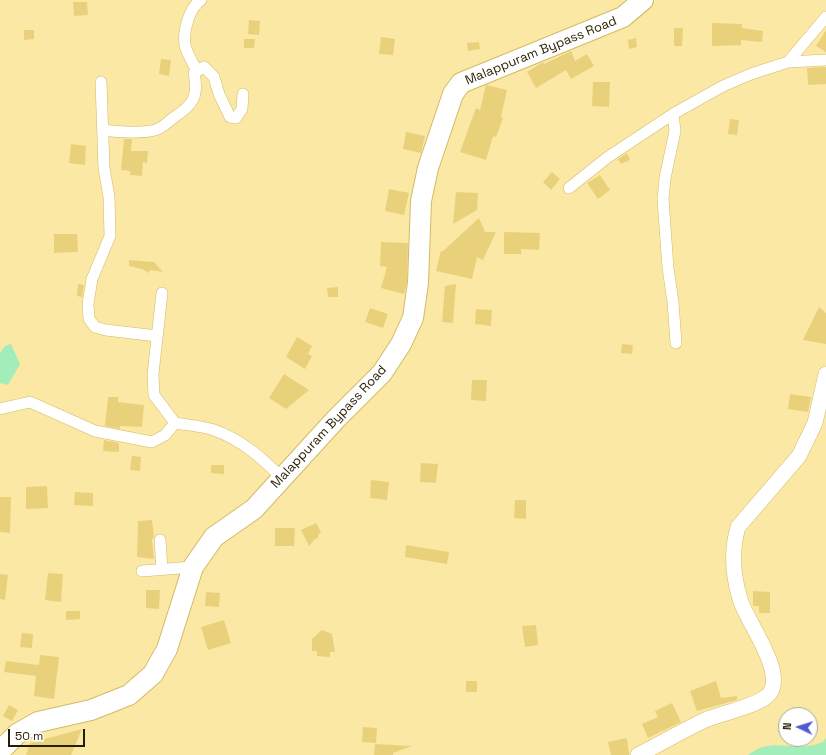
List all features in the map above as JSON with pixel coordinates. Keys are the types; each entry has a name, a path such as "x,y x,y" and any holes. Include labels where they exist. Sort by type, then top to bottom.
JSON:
{"highway":[{"name":"Malappuram Bypass Road","path":"0,751 17,734 38,722 91,710 129,695 153,674 167,649 193,567 214,537 254,509 382,373 401,344 413,318 418,283 421,201 428,168 452,94 461,83 623,17 643,0"}],"street":[{"path":"197,71 185,45 185,32 190,14 201,0"},
{"path":"788,62 826,17"},
{"path":"569,188 608,157 673,114 723,86 751,74 788,62 826,60"},
{"path":"103,130 124,132 157,130 188,109 194,99 196,84 194,72 204,67 214,77 219,94 230,117 236,118 242,109 244,94"},
{"path":"101,82 110,236 92,279 88,304 89,319 95,327 106,330 157,336"},
{"path":"673,114 675,131 665,178 663,199 668,268 673,302 676,343"},
{"path":"162,294 153,374 154,395 175,422 214,430 237,441 259,455 282,478"},
{"path":"638,755 705,720 757,702 768,696 773,688 774,674 765,651 740,601 734,575 734,540 738,527 799,456 815,422 826,374"},
{"path":"0,409 30,402 96,431 152,442 164,435 175,422"},
{"path":"160,540 162,569"},
{"path":"142,571 193,567"}],"green space":[{"path":"11,344 20,364 8,385 0,383 0,353 5,346"},
{"path":"826,738 826,755 748,755 756,750 770,745 778,745 778,747 818,747 818,744 823,742"}],"building":[{"path":"73,2 87,2 88,15 74,16"},
{"path":"249,20 260,21 259,35 248,34"},
{"path":"712,23 742,24 742,28 763,31 762,42 741,40 741,45 712,46"},
{"path":"674,28 683,28 682,46 674,46"},
{"path":"24,30 34,30 34,39 24,40"},
{"path":"826,30 826,52 816,46"},
{"path":"381,37 395,39 393,55 379,54"},
{"path":"636,38 637,47 629,49 628,40"},
{"path":"244,39 255,39 254,48 244,48"},
{"path":"479,42 480,49 468,51 467,43"},
{"path":"571,51 575,61 587,54 594,66 571,79 566,70 536,88 527,72 543,62 544,64"},
{"path":"161,59 171,60 169,76 159,74"},
{"path":"826,67 826,84 808,85 807,68"},
{"path":"593,82 610,82 609,107 592,106"},
{"path":"486,85 507,90 501,117 503,118 496,137 493,136 486,160 460,152 476,108 480,110"},
{"path":"730,119 739,120 737,135 728,134"},
{"path":"406,132 425,136 421,153 403,149"},
{"path":"124,139 132,139 131,151 148,151 147,163 143,162 142,176 130,175 130,171 121,170"},
{"path":"71,144 86,146 85,165 69,163"},
{"path":"627,153 630,160 621,164 618,159"},
{"path":"552,172 560,179 551,190 543,182"},
{"path":"600,175 610,190 598,199 587,183"},
{"path":"389,189 409,193 404,215 385,211"},
{"path":"456,192 478,193 477,210 453,224"},
{"path":"479,218 485,232 496,232 483,260 477,257 472,279 436,271 441,251 443,251"},
{"path":"504,232 540,233 539,250 521,249 521,254 504,254"},
{"path":"54,234 77,234 78,252 54,253"},
{"path":"381,242 408,243 407,282 404,294 381,288 387,267 380,266"},
{"path":"129,260 154,262 163,272 150,270 149,273 142,269 129,266"},
{"path":"78,284 84,285 82,297 77,296"},
{"path":"456,284 453,323 442,322 445,286"},
{"path":"338,287 338,297 328,297 327,288"},
{"path":"819,307 826,313 826,344 803,340"},
{"path":"370,308 388,314 383,328 365,322"},
{"path":"476,309 492,310 491,326 475,324"},
{"path":"297,337 312,346 308,354 312,356 305,369 286,357"},
{"path":"622,344 633,345 632,354 621,353"},
{"path":"284,374 309,390 286,409 269,398"},
{"path":"472,380 487,380 486,401 471,400"},
{"path":"790,394 811,397 808,412 788,409"},
{"path":"108,397 118,397 118,402 144,405 142,427 120,426 120,429 105,426"},
{"path":"104,440 119,443 119,452 103,451"},
{"path":"132,456 141,457 140,471 130,470"},
{"path":"421,463 438,464 436,483 420,482"},
{"path":"211,465 224,465 224,474 211,473"},
{"path":"371,480 389,482 387,500 370,498"},
{"path":"47,486 48,508 26,509 26,487"},
{"path":"75,492 93,493 93,506 74,505"},
{"path":"0,497 11,497 10,533 0,532"},
{"path":"515,500 526,500 526,519 514,518"},
{"path":"152,520 154,559 137,557 138,521"},
{"path":"316,523 321,532 318,535 318,538 315,539 309,546 301,530"},
{"path":"275,528 295,528 294,546 275,546"},
{"path":"406,545 449,552 447,564 405,557"},
{"path":"48,573 63,574 61,602 45,600"},
{"path":"0,574 8,575 5,600 0,599"},
{"path":"146,590 160,590 159,609 146,608"},
{"path":"753,591 770,592 770,613 759,613 759,606 753,606"},
{"path":"206,592 220,593 219,607 205,606"},
{"path":"66,611 80,611 80,619 66,620"},
{"path":"224,620 231,643 208,650 201,627"},
{"path":"536,625 538,645 525,647 522,626"},
{"path":"322,630 332,634 335,652 330,652 330,657 317,656 317,651 312,651 312,639"},
{"path":"22,633 33,634 32,648 20,647"},
{"path":"40,655 59,657 54,699 34,696 36,676 4,672 6,661 39,665"},
{"path":"466,681 477,681 477,692 466,692"},
{"path":"716,681 721,698 737,696 737,700 697,711 690,691"},
{"path":"672,703 681,722 648,738 642,724 658,717 655,711"},
{"path":"9,705 18,710 12,721 3,716"},
{"path":"363,727 377,728 376,743 362,742"},
{"path":"82,729 71,755 26,755 30,743"},
{"path":"627,738 629,755 611,755 608,742"},
{"path":"375,744 412,746 393,753 393,755 374,755"}]}
